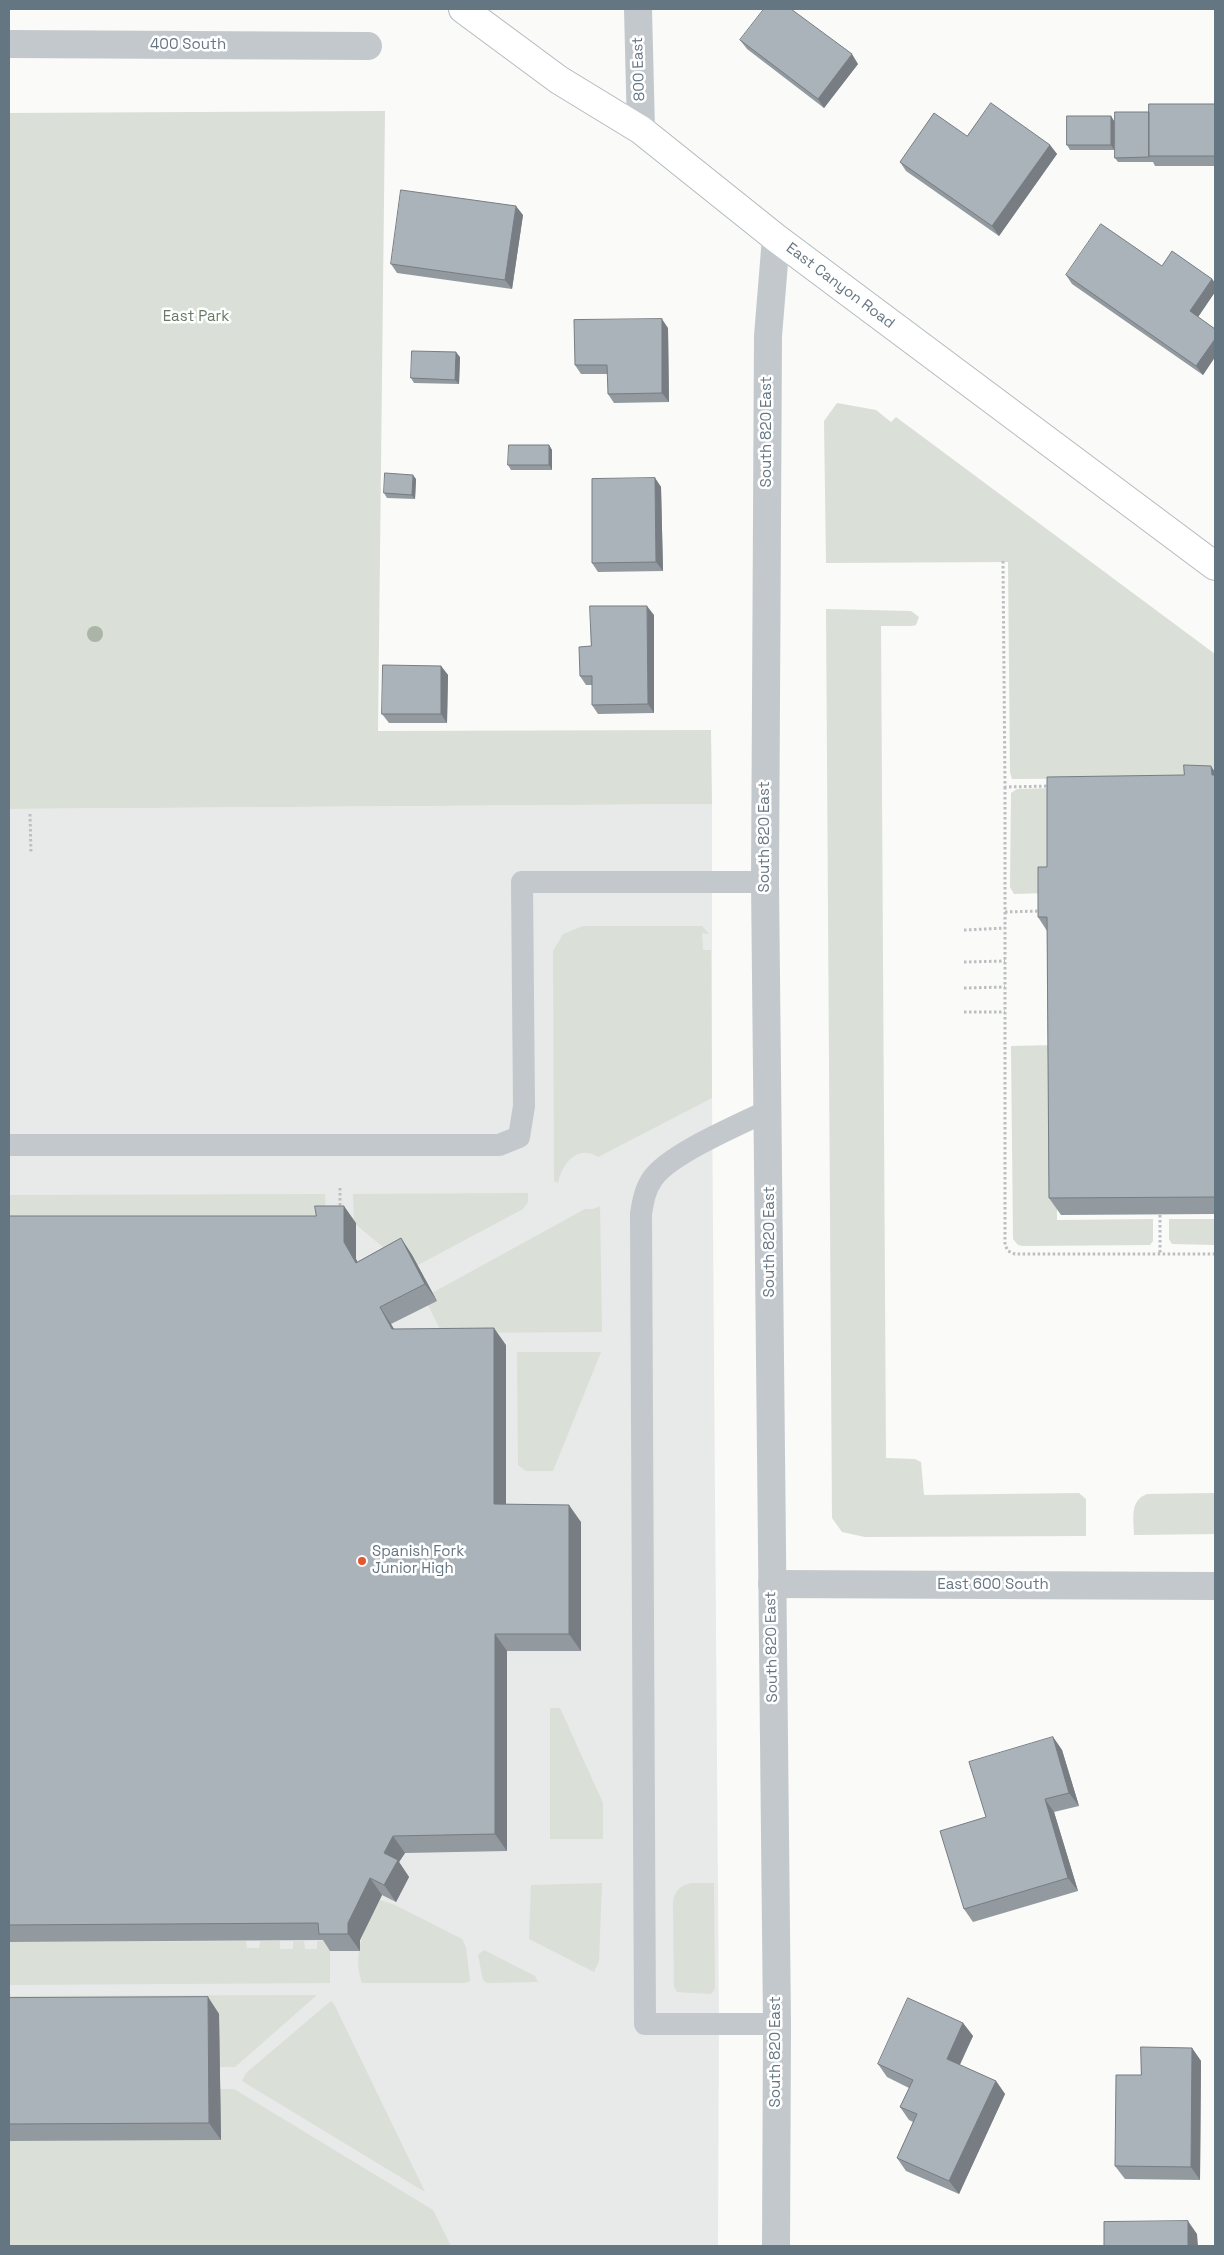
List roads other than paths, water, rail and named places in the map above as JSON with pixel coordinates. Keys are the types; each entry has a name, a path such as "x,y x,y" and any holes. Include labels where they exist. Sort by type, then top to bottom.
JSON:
{"main road":[{"name":"East Canyon Road","path":"463,9 559,80 641,130 776,238 1215,566"}],"street":[{"name":"800 East","path":"638,9 641,130"},
{"name":"400 South","path":"9,44 368,46"},
{"name":"South 820 East","path":"776,238 768,336 765,882 769,1110 777,2024 776,2246"},
{"name":"East 600 South","path":"772,1584 1215,1586"}],"lane":[{"path":"9,1145 499,1145 518,1136 524,1106 522,882 765,882"},
{"path":"769,1110 668,1163 653,1177 644,1195 641,1214 644,2014 645,2024 777,2024"}],"place":[{"name":"Spanish Fork Junior High","path":"362,1561"}],"park label":[{"name":"East Park","path":"196,317"}]}
